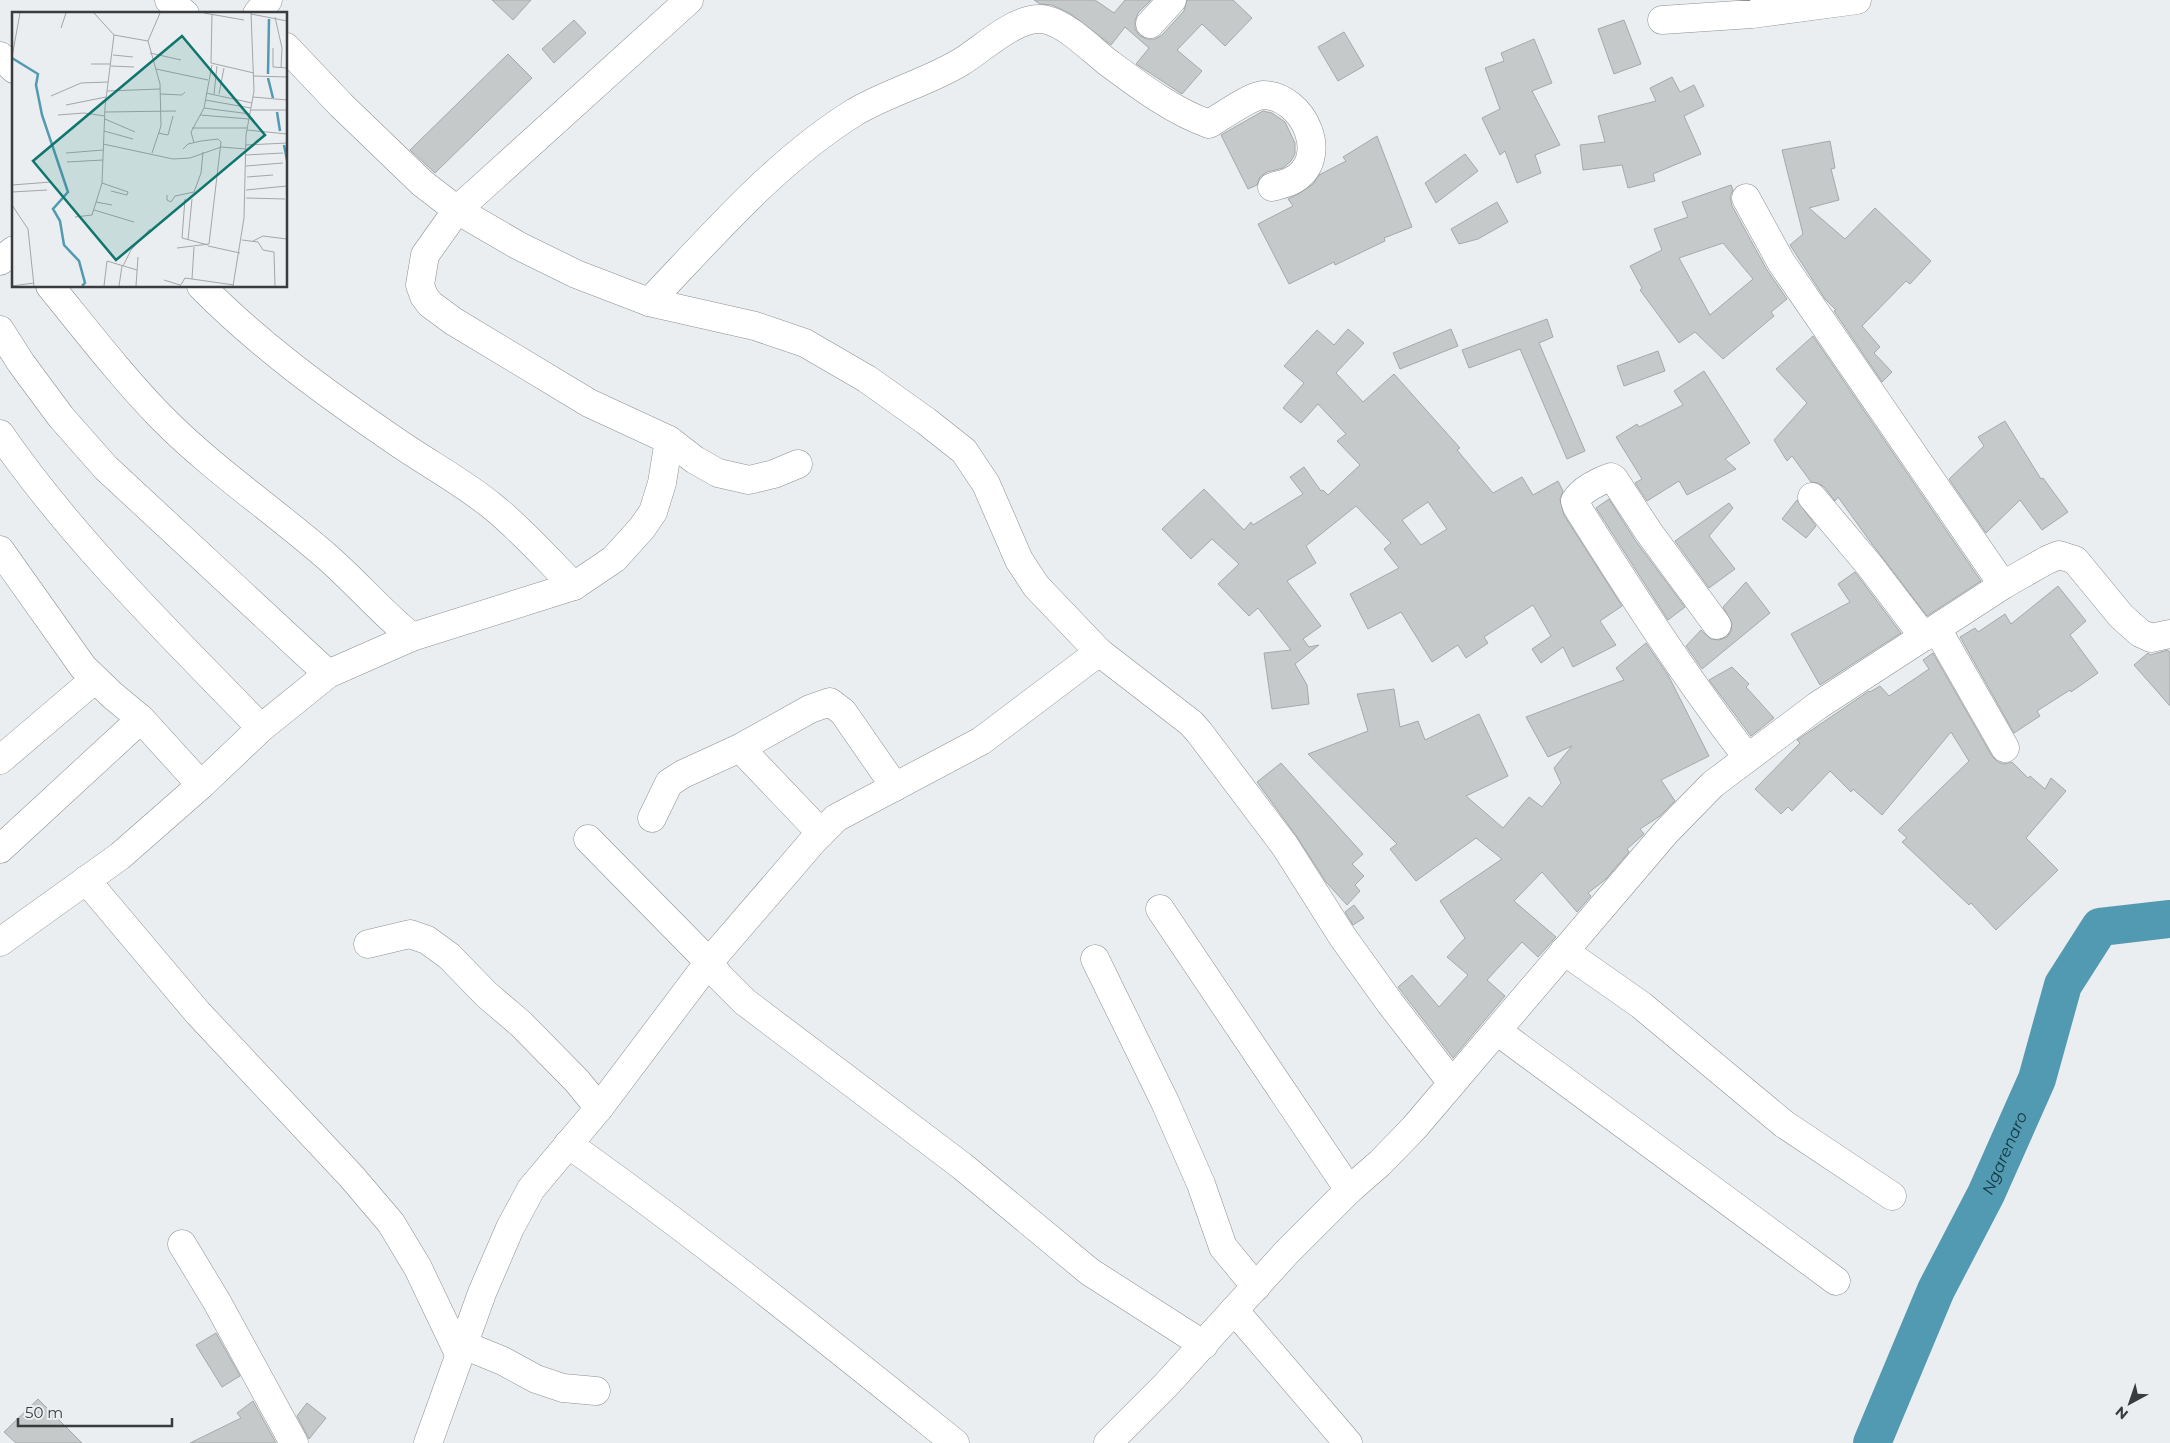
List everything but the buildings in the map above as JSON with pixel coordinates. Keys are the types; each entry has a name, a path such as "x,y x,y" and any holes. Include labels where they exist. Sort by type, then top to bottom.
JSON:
{"street":[{"path":"169,0 183,12"},
{"path":"258,12 268,0"},
{"path":"689,0 457,210 425,256 420,285 424,296 430,304 452,321 589,403 669,440 695,460 718,473 750,480 774,474 798,464"},
{"path":"1150,24 1172,0"},
{"path":"1662,20 1752,14 1857,0"},
{"path":"649,302 737,210 776,173 823,135 855,112 893,92 960,63 1020,22 1047,20 1074,34 1105,60 1160,98 1199,121 1209,124 1248,101 1263,95 1283,101 1298,113 1308,128 1312,145 1310,160 1304,170 1291,181 1272,187"},
{"path":"288,49 341,105 422,183 457,210 519,246 560,266 649,302 755,326 805,343 867,378 926,421 964,452 986,484 1019,560 1036,586 1099,652 1199,732 1285,846 1348,943 1452,1083"},
{"path":"0,56 12,67"},
{"path":"1746,198 1781,262 2003,585"},
{"path":"0,261 12,252"},
{"path":"52,288 160,416 201,454 328,557 389,618 412,636"},
{"path":"203,288 257,338 310,380 393,440 454,477 493,507 529,539 574,586"},
{"path":"0,330 21,364 61,418 106,468 328,674"},
{"path":"0,434 35,482 70,524 162,626 261,728"},
{"path":"0,942 120,856 201,785 261,728 328,674 412,636 574,586 614,559 642,528 653,512 662,483 669,440"},
{"path":"1717,625 1648,531 1614,479 1611,477 1606,479 1578,495 1575,501 1577,507 1643,612 1689,679 1747,757"},
{"path":"1812,497 1870,566 1931,633 2005,748"},
{"path":"0,550 83,667 141,719 201,785"},
{"path":"1108,1443 1204,1345 1287,1252 1349,1190 1380,1163 1497,1031 1666,832 1713,784 1747,757 1817,706 2003,585 2059,555 2075,560 2121,616 2140,633 2151,638 2170,634"},
{"path":"428,1443 482,1293 522,1204 531,1189 599,1108 709,962 821,833 844,813 981,740 1099,652"},
{"path":"0,760 95,679"},
{"path":"652,818 669,783 705,763 740,748 810,709 830,702 843,712 895,787"},
{"path":"0,849 141,719"},
{"path":"740,748 821,833"},
{"path":"588,839 709,962 745,1002 962,1166 1090,1272 1204,1345"},
{"path":"86,880 198,1013 351,1176 391,1223 462,1349 503,1361 536,1379 563,1388 596,1391"},
{"path":"1160,909 1349,1190"},
{"path":"368,944 410,934 427,940 449,956 487,995 521,1024 577,1081 599,1108"},
{"path":"1564,951 1641,1005 1784,1124 1892,1196"},
{"path":"1095,959 1169,1110 1201,1184 1223,1248 1256,1286"},
{"path":"1497,1031 1836,1281"},
{"path":"568,1144 653,1204 738,1269 955,1443"},
{"path":"182,1244 217,1302 294,1443"},
{"path":"1234,1310 1348,1443"}],"waterway":[{"name":"Ngarenaro","path":"1872,1443 1936,1290 1986,1194 2037,1079 2063,985 2100,927 2170,919"}]}
